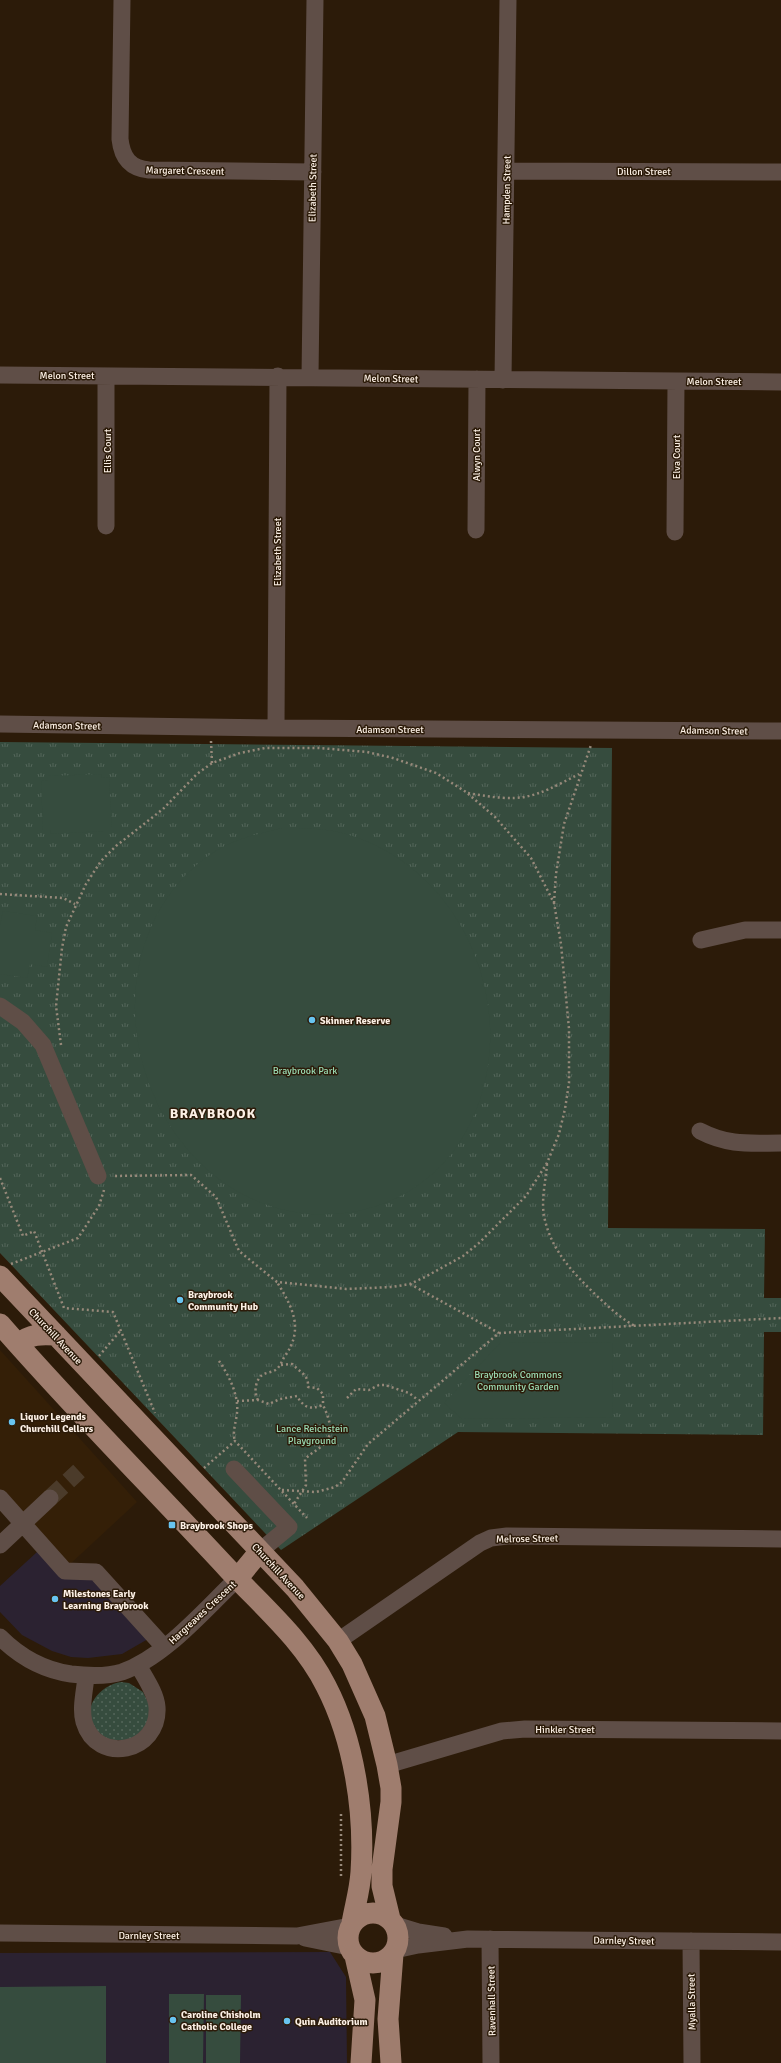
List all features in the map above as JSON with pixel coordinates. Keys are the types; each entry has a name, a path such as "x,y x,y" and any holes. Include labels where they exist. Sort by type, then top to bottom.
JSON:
{"main road":[{"name":"Churchill Avenue","path":"5,1270 56,1335 296,1588 338,1640 352,1664 372,1709 387,1765 391,1802 382,1869 382,1886 393,1922"},
{"path":"0,1324 237,1579 285,1628 309,1659 326,1685 343,1727 355,1772 362,1853 361,1874 347,1940 352,1952 365,2000 361,2063"},
{"path":"18,1344 28,1337 38,1334 56,1335"},
{"name":"Hargreaves Crescent","path":"237,1579 260,1551"},
{"name":"Melrose Street","path":"309,1659 338,1640"},
{"name":"Hinkler Street","path":"355,1772 387,1765"},
{"path":"351,1924 366,1913 375,1912 393,1922 398,1933 398,1942 394,1952 388,2019 391,2063"},
{"path":"352,1952 370,1963 387,1959 394,1952"}],"street":[{"name":"Margaret Crescent","path":"122,0 120,139 124,156 130,164 139,169 149,170 313,172"},
{"name":"Elizabeth Street","path":"310,377 315,0"},
{"name":"Hampden Street","path":"503,380 508,0"},
{"name":"Dillon Street","path":"506,171 781,172"},
{"name":"Melon Street","path":"0,375 278,376 503,380 781,382"},
{"name":"Ellis Court","path":"106,376 106,526"},
{"name":"Elizabeth Street","path":"276,728 278,376"},
{"name":"Alwyn Court","path":"476,530 477,379"},
{"name":"Elva Court","path":"676,381 676,532"},
{"name":"Adamson Street","path":"0,724 211,728 781,731"},
{"path":"701,940 745,930 781,930"},
{"path":"0,1006 23,1022 43,1045 104,1180"},
{"path":"700,1130 717,1139 735,1143 781,1143"},
{"path":"234,1469 289,1527 260,1551"},
{"path":"0,1498 64,1571 96,1572 164,1648"},
{"path":"0,1545 50,1498"},
{"name":"Melrose Street","path":"338,1640 480,1543 492,1538 507,1536 781,1539"},
{"name":"Hargreaves Crescent","path":"0,1637 11,1648 42,1666 65,1673 86,1676 121,1672 138,1665 164,1648 237,1579"},
{"path":"86,1676 83,1709 84,1721 88,1730 94,1738 103,1745 124,1749 134,1747 144,1741 152,1729 156,1718 157,1707 154,1694 138,1665"},
{"name":"Hinkler Street","path":"387,1765 502,1731 525,1729 781,1731"},
{"name":"Darnley Street","path":"393,1922 418,1932 468,1939"},
{"name":"Darnley Street","path":"0,1933 297,1936 351,1924"},
{"name":"Darnley Street","path":"297,1936 352,1952"},
{"name":"Darnley Street","path":"394,1952 418,1945 468,1939 781,1942"},
{"name":"Ravenhall Street","path":"490,1939 491,2063"},
{"name":"Myalla Street","path":"691,1941 692,2063"}],"path":[{"path":"211,728 212,763"},
{"path":"277,1282 346,1289 370,1289 410,1284 450,1264 479,1243 526,1196 547,1163 559,1134 565,1109 570,1055 561,944 554,904 556,874 564,824 580,774 588,756 591,729"},
{"path":"61,1046 56,1006 66,927 75,904 86,884 101,861 132,832 163,809 197,774 212,763 240,753 265,748 352,750 393,758 414,764 436,773 466,792 496,817 531,858 554,904"},
{"path":"466,792 494,798 524,798 537,796 580,774"},
{"path":"0,894 63,898 75,904"},
{"path":"547,1163 544,1214 550,1237 557,1251 578,1278 616,1314 636,1326"},
{"path":"5,1270 41,1252 78,1238 99,1206 104,1180 191,1175 216,1197 239,1251 277,1282 288,1300 295,1327 294,1342 280,1365 272,1373 264,1374 260,1378 256,1393 258,1400"},
{"path":"0,1178 23,1236 34,1232 64,1308 113,1312 157,1417"},
{"path":"410,1284 499,1333 781,1318"},
{"path":"97,1358 121,1330"},
{"path":"307,1518 282,1490 316,1492 335,1487 342,1482 368,1444 418,1400 499,1333"},
{"path":"219,1361 230,1381 237,1401 238,1411 233,1436 235,1441"},
{"path":"280,1365 292,1364 298,1371 304,1374 308,1381 308,1387 317,1388 323,1394 323,1405 327,1411 331,1431 330,1437 326,1443 304,1460 306,1485 294,1504"},
{"path":"347,1398 356,1390 369,1390 379,1385 385,1385 409,1393 418,1400"},
{"path":"237,1401 258,1400 269,1404 280,1399 297,1396 301,1403 310,1409 323,1405"},
{"path":"341,1813 341,1885"}],"shaded area":[{"path":"0,1350 137,1502 68,1566 0,1493"},
{"name":"Milestones Early Learning Braybrook","path":"37,1552 91,1578 148,1639 122,1654 88,1658 71,1657 52,1651 22,1635 0,1612 0,1586"},
{"name":"Caroline Chisholm Catholic College","path":"330,1952 346,1977 347,2063 0,2063 0,1953"}],"green space":[{"name":"Braybrook Park","path":"0,742 612,748 608,1228 765,1229 764,1298 781,1298 781,1332 764,1332 763,1435 458,1432 281,1550 0,1253"},
{"path":"101,774 102,778 109,777 112,827 104,827 104,831 51,834 50,830 43,830 41,781 48,780 48,776"},
{"name":"Skinner Reserve","path":"282,828 322,829 346,834 390,853 427,882 456,918 477,960 488,1005 490,1051 481,1097 461,1140 440,1167 414,1188 384,1203 352,1212 297,1212 247,1197 205,1168 172,1128 148,1081 136,1030 137,977 152,925 164,902 189,872 221,848 228,844 258,834"},
{"path":"3,911 37,916 35,930 52,933 47,967 30,964 27,978 0,974 0,925"},
{"name":"Braybrook Commons Community Garden","path":"501,1342 612,1343 613,1417 462,1419 444,1403"},
{"path":"121,1682 129,1683 143,1692 150,1706 149,1723 132,1740 108,1740 96,1730 91,1722 91,1706 99,1693 113,1684"},
{"path":"106,1986 106,2063 0,2063 0,1987"},
{"path":"169,1994 204,1994 203,2063 169,2063"},
{"path":"206,1995 241,1995 240,2063 206,2063"}],"tunnel":[{"path":"50,1498 79,1471"}],"place":[{"name":"Skinner Reserve","path":"312,1020"},
{"name":"Braybrook Community Hub","path":"180,1300"},
{"name":"Liquor Legends Churchill Cellars","path":"12,1422"},
{"name":"Braybrook Shops","path":"172,1525"},
{"name":"Milestones Early Learning Braybrook","path":"55,1599"},
{"name":"Caroline Chisholm Catholic College","path":"173,2020"},
{"name":"Quin Auditorium","path":"287,2021"}],"district":[{"name":"BRAYBROOK","path":"213,1113"}],"park label":[{"name":"Lance Reichstein Playground","path":"312,1434"}]}
